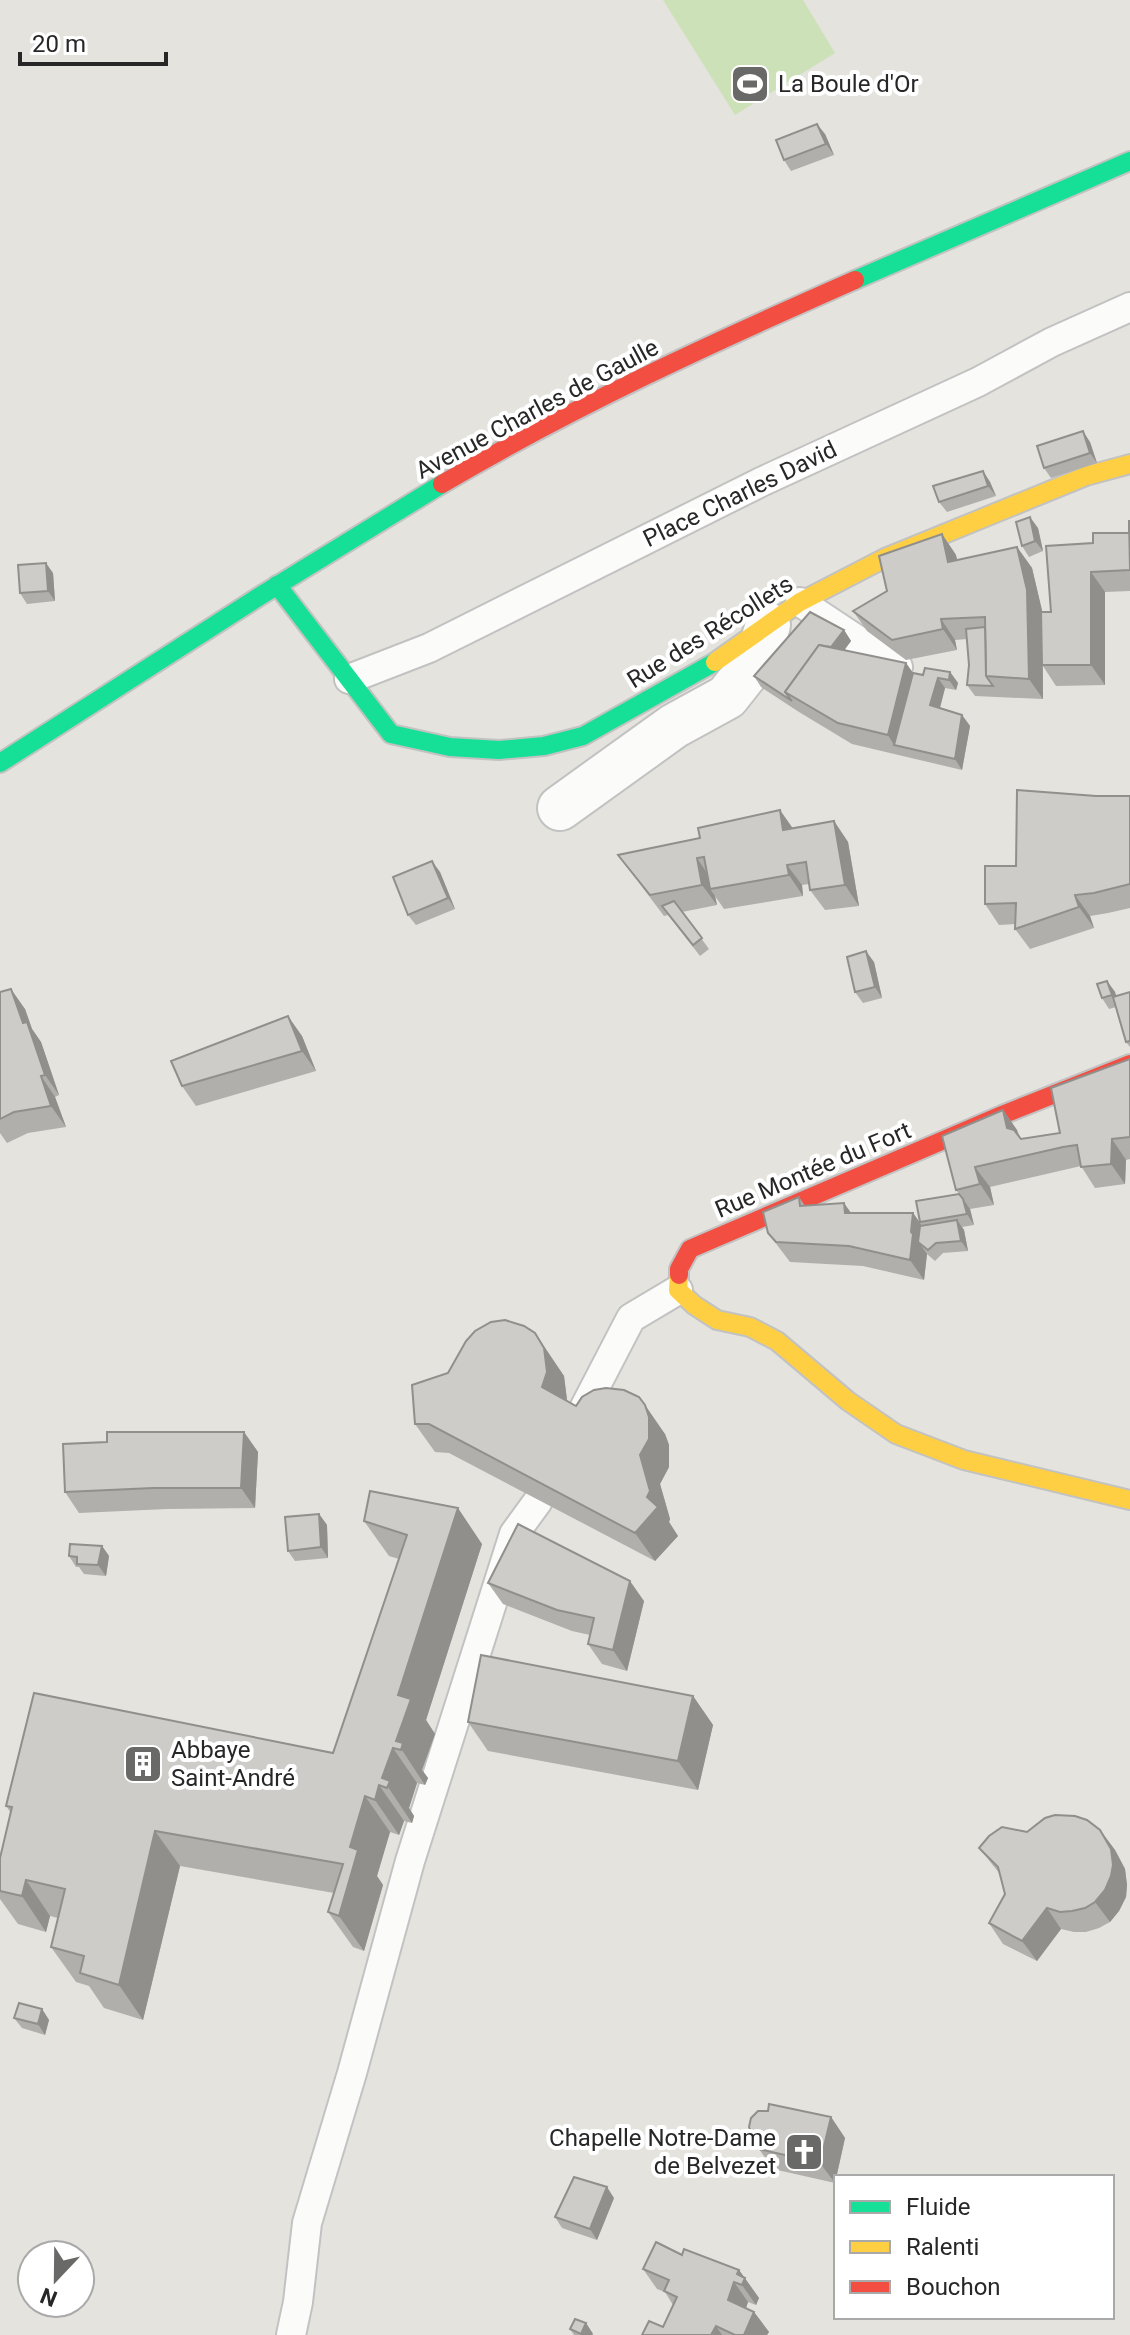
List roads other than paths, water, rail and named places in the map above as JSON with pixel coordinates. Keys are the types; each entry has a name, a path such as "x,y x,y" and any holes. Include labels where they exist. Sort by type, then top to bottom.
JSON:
{"street":[{"name":"Avenue Charles de Gaulle","path":"0,763 277,585 522,438 617,389 756,325 1130,161"},
{"name":"Rue des Récollets","path":"277,585 391,734 450,747 499,750 544,746 583,736 705,669 784,614 885,558 1086,476 1130,464"},
{"path":"560,808 674,726 727,697 757,659 784,614"},
{"name":"Rue Montée du Fort","path":"678,1290 679,1269 690,1249 1002,1115 1130,1064"},
{"path":"678,1290 717,1320 750,1327 777,1341 848,1401 896,1434 964,1460 1130,1500"}],"lane":[{"name":"Place Charles David","path":"349,679 429,648 761,482 978,382 1052,342 1130,307"},
{"path":"784,614 898,667"},
{"path":"577,1424 631,1318 678,1290"},
{"path":"291,2335 307,2223 410,1861 514,1534 538,1501"}],"place":[{"name":"La Boule d'Or","path":"750,84"},
{"name":"Abbaye Saint-André","path":"143,1764"},
{"name":"Chapelle Notre-Dame de Belvezet","path":"804,2152"}]}
